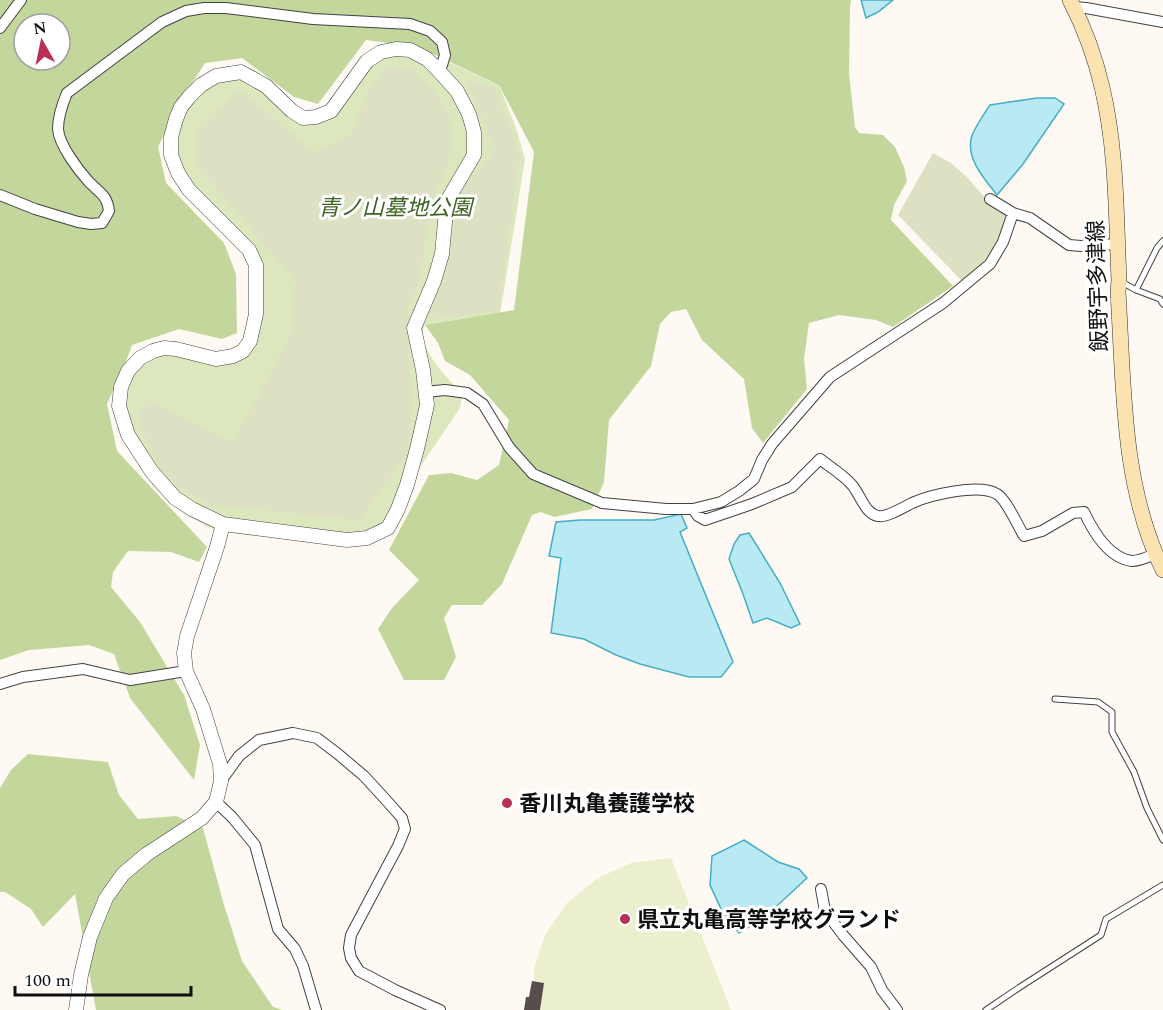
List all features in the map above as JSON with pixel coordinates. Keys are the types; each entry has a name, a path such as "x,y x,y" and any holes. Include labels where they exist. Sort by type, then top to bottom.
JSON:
{"main road":[{"name":"飯野宇多津線","path":"1072,4 1091,48 1102,88 1110,137 1126,427 1131,465 1143,518 1163,570"}],"street":[{"path":"0,28 21,0"},
{"path":"1072,4 1163,22"},
{"path":"0,195 34,209 78,222 102,223 109,212 108,200 87,180 69,157 58,132 61,106 68,93 162,22 186,11 226,8 313,19 410,24 430,31 442,42 445,55 438,70"},
{"path":"396,49 410,50 427,59 438,70 457,91 469,114 474,132 474,155 447,201 441,254 434,281 414,328 423,370 427,405 407,485 388,528 367,538 347,540 224,524 192,509 175,498 152,472 128,435 119,406 121,387 128,372 140,358 153,351 164,348 176,349 216,359 243,351 249,341 256,314 256,265 249,250 189,190 178,173 171,155 171,137 181,107 201,85 216,76 242,72 266,86 292,111 303,118 316,117 331,111 367,61 381,52 396,49"},
{"path":"990,199 1013,213 1030,218 1069,245 1117,244"},
{"path":"425,392 445,390 467,393 483,404 509,447 533,474 602,503 693,509 721,502 754,479 772,444 830,376 943,303 990,264 1003,242 1013,213"},
{"path":"693,509 705,520 752,504 792,487 820,459 852,484 870,512 877,516 884,516 919,500 966,489 982,489 998,494 1024,536 1042,531 1073,513 1084,512 1090,525 1105,545 1118,557 1134,561 1155,554"},
{"path":"76,1010 90,938 106,898 123,874 147,854 202,818 216,802 220,764 203,709 186,671 184,653 187,636 224,524"},
{"path":"0,684 23,677 83,669 130,680 186,671"},
{"path":"220,781 239,756 259,740 293,733 317,738 364,776 402,818 405,828 398,846 351,935 349,948 351,958 359,971 440,1010"},
{"path":"216,802 255,845 278,929 295,949 303,966 316,1010"},
{"path":"821,889 825,911 871,968 882,990 897,1010"}],"lane":[{"path":"1136,290 1157,248 1163,241"},
{"path":"1119,280 1136,290 1160,299 1163,304"},
{"path":"1055,699 1098,702 1112,712 1112,732 1134,772 1147,808 1163,840"},
{"path":"987,1010 1101,935 1106,919 1163,885"}],"green space":[{"path":"0,0 851,0 849,74 855,127 859,133 883,135 895,147 904,167 907,181 894,205 891,220 953,286 893,327 876,320 839,315 809,323 804,359 807,389 763,443 752,428 744,379 702,340 686,309 671,312 660,324 651,366 609,420 604,482 592,509 554,517 541,512 532,515 502,584 482,605 452,605 444,618 456,657 444,680 404,680 378,629 392,608 419,580 389,550 429,475 451,473 477,480 499,465 509,420 470,375 445,361 438,343 425,325 514,310 534,152 499,85 418,47 366,40 318,104 294,97 242,58 205,63 180,102 158,147 166,183 224,243 236,274 237,333 222,339 179,329 132,345 107,404 117,451 207,547 199,562 171,552 128,551 113,572 111,587 140,622 184,695 200,745 194,780 130,698 114,654 89,645 29,650 0,660"},
{"name":"青ノ山墓地公園","path":"418,47 499,85 525,159 500,315 425,325 424,343 434,362 462,394 460,408 418,470 407,506 398,524 385,536 289,539 245,535 210,528 186,515 154,487 122,434 118,379 163,342 175,341 218,353 239,347 246,339 250,318 249,262 238,244 182,192 170,171 165,147 198,81 220,68 245,67 257,71 297,108 309,113 330,104 359,64"},
{"path":"386,67 414,70 429,85 449,113 452,146 444,176 429,207 420,281 408,304 411,415 406,455 359,520 211,505 178,487 162,472 137,418 148,400 233,443 290,335 295,280 195,164 196,129 239,89 314,152 350,136 370,88"},
{"path":"467,81 493,87 508,119 520,154 498,311 431,319 464,187 496,150"},
{"path":"933,153 951,163 986,199 1007,215 998,242 988,260 962,281 898,215"},
{"path":"28,754 108,762 119,795 138,819 176,816 203,828 242,961 273,1007 283,1010 96,1010 75,894 43,927 31,909 5,892 0,892 0,788 11,770"},
{"name":"県立丸亀高等学校グランド","path":"671,858 731,1010 536,1010 534,968 545,935 567,903 598,878 631,863"}],"water":[{"path":"861,0 893,0 866,18"},
{"path":"1037,98 1055,98 1064,104 1023,164 997,195 974,162 970,147 972,135 990,105"},
{"path":"681,514 687,528 680,532 733,662 721,677 689,677 640,664 584,639 551,633 561,558 549,556 556,522 654,520"},
{"path":"749,533 780,583 800,624 791,628 767,618 753,623 729,559 740,535"},
{"path":"744,840 778,862 799,869 807,878 765,917 739,933 722,911 710,885 712,856"}],"building":[{"path":"532,981 544,983 540,1010 524,1010 526,997 529,997"}],"place":[{"name":"香川丸亀養護学校","path":"507,803"},
{"name":"県立丸亀高等学校グランド","path":"625,919"}]}
